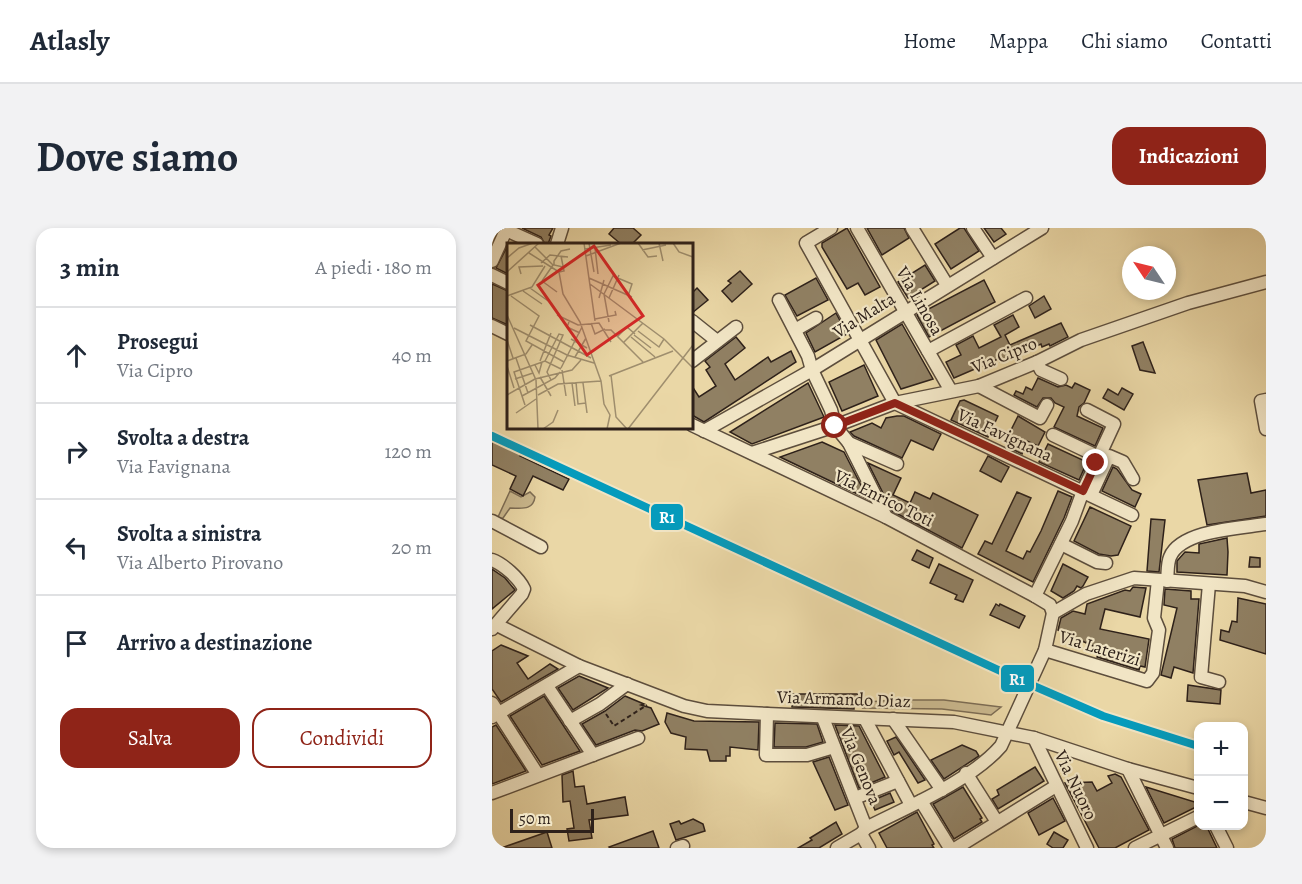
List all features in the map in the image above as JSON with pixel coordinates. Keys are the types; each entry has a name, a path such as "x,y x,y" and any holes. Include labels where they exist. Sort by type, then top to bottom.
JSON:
{"street":[{"path":"557,243 562,228"},
{"path":"831,228 806,243 895,403"},
{"name":"Via Linosa","path":"857,228 951,391"},
{"path":"912,228 947,285"},
{"path":"973,228 993,258"},
{"path":"492,261 507,229 535,243"},
{"name":"Via Malta","path":"704,431 812,370 1036,230"},
{"path":"492,275 507,282"},
{"name":"Via Cipro","path":"752,453 835,426 895,403 979,386 1037,362 1081,340 1119,326 1188,303 1266,282"},
{"path":"928,351 1026,298"},
{"path":"778,300 808,356 812,370 831,410 835,426 849,443 886,517"},
{"path":"795,330 816,318"},
{"path":"693,322 717,341"},
{"path":"492,326 507,334"},
{"path":"693,360 736,327"},
{"path":"1037,362 1041,369 1061,379"},
{"path":"979,386 1040,418 1047,405"},
{"path":"1264,401 1266,429"},
{"name":"Via Favignana","path":"895,403 1132,515"},
{"path":"1087,410 1114,424 1099,457 1087,493"},
{"name":"Via Enrico Toti","path":"693,426 886,517 1035,596 1050,605 1053,613"},
{"path":"1053,435 1099,457"},
{"path":"849,443 897,464"},
{"path":"1035,596 1072,521 1109,456 1123,462 1133,479"},
{"path":"492,521 541,547"},
{"path":"1162,580 1169,558 1182,542 1199,535 1266,524"},
{"path":"1061,544 1097,562 1106,563"},
{"path":"492,560 514,576 524,589 494,627"},
{"name":"Via Laterizi","path":"1162,580 1154,618 1159,630 1153,674 1147,681 1043,654 1053,613 1086,594 1134,578 1162,580 1209,584 1245,586 1266,592"},
{"path":"1209,584 1201,677 1219,682"},
{"name":"Via Armando Diaz","path":"494,627 579,666 684,706 707,711 823,718 954,722 1034,738 1128,769 1194,787"},
{"path":"838,848 864,831 942,790 990,759 1001,746 1043,654"},
{"path":"538,775 494,711 547,686 579,666"},
{"path":"570,721 600,704 627,684"},
{"path":"547,686 593,755"},
{"path":"767,714 766,755 807,755 834,747"},
{"name":"Via Genova","path":"823,718 855,798 869,848"},
{"path":"865,719 898,781 950,848"},
{"path":"893,719 942,790"},
{"path":"492,793 638,738"},
{"name":"Via Nuoro","path":"1034,738 1087,848"},
{"path":"1128,769 1167,848"},
{"path":"966,773 997,822"},
{"path":"855,798 898,781"},
{"path":"956,848 1056,786"},
{"path":"1248,803 1266,808"},
{"path":"1135,848 1194,819"},
{"path":"1218,830 1227,848"}],"path":[{"path":"600,704 614,726 658,697"}],"shaded area":[{"path":"510,491 521,497 530,492 535,497 534,501 526,508 510,508 503,518 499,519 498,517"},
{"path":"944,700 1001,707 991,715 942,709 863,708 867,702"}],"building":[{"path":"522,228 553,228 548,243 544,243 541,237"},
{"path":"614,228 633,228 641,235 633,243 620,243 609,234"},
{"path":"847,228 880,287 865,295 858,283 847,289 822,247 822,243"},
{"path":"867,228 904,228 909,238 882,255"},
{"path":"960,228 964,228 979,251 951,269 935,244"},
{"path":"984,228 1001,228 1006,234 994,242"},
{"path":"507,247 507,274 496,268"},
{"path":"925,265 935,281 908,298 898,282"},
{"path":"740,271 752,284 732,302 722,291 731,283 728,281"},
{"path":"816,278 828,300 797,316 785,295"},
{"path":"984,280 995,302 929,337 917,315"},
{"path":"492,284 507,291 507,325 492,318"},
{"path":"697,288 708,300 693,312 693,292"},
{"path":"1044,296 1051,309 1035,318 1029,306"},
{"path":"836,313 847,334 815,352 806,333"},
{"path":"1013,315 1019,327 1005,335 1010,345 1061,323 1068,337 1050,346 1049,344 1042,347 1041,344 1000,362 998,359 954,378 946,362 961,355 956,345 973,336 979,348 1001,337 994,325"},
{"path":"902,324 933,379 901,389 876,340"},
{"path":"736,337 745,348 725,364 735,380 768,357 771,362 791,351 796,362 704,422 693,416 693,388 699,397 716,386 706,370 710,367 705,361"},
{"path":"1143,342 1155,373 1140,370 1132,346"},
{"path":"864,365 878,396 842,411 829,382"},
{"path":"1038,378 1058,387 1066,385 1072,388 1075,383 1090,390 1084,403 1079,407 1077,416 1103,428 1095,446 1054,427 1064,407 1055,403 1051,398 1043,398 1037,407 1014,395 1016,391 1023,394 1026,387 1032,390"},
{"path":"808,383 824,417 752,444 730,432"},
{"path":"1122,388 1133,394 1124,410 1103,398 1108,389 1118,395"},
{"path":"964,400 998,416 988,437 951,420 960,401"},
{"path":"904,416 941,434 933,450 911,440 902,458 850,432 872,423 881,428 886,418"},
{"path":"1018,416 1045,432 1038,446 1027,441 1022,454 1012,449 1007,438"},
{"path":"492,438 522,452 520,456 569,479 563,490 533,476 523,496 510,489 516,476 492,465"},
{"path":"822,442 844,452 868,499 780,457"},
{"path":"1048,444 1087,462 1079,480 1039,462"},
{"path":"988,456 1009,467 1001,482 980,471"},
{"path":"868,463 901,478 893,495 910,503 915,492 930,499 933,493 978,515 962,548 892,511"},
{"path":"1113,467 1117,469 1132,490 1141,494 1135,507 1102,491"},
{"path":"1247,473 1251,493 1266,490 1266,516 1207,525 1198,480"},
{"path":"1058,491 1072,497 1033,582 978,554 985,541 992,544 1017,492 1031,498 1006,551 1023,559 1027,551 1030,552 1041,531"},
{"path":"1090,507 1131,526 1118,555 1099,554 1074,541"},
{"path":"1151,519 1165,520 1159,572 1147,571"},
{"path":"1227,538 1227,575 1177,572 1177,561 1185,552 1199,553 1199,544"},
{"path":"917,550 933,558 929,568 912,560"},
{"path":"1250,557 1260,558 1260,567 1249,567"},
{"path":"939,564 973,580 963,602 955,599 957,595 930,583"},
{"path":"1063,564 1088,577 1081,588 1077,586 1074,591 1063,598 1051,591"},
{"path":"492,569 505,578 515,590 492,609"},
{"path":"1133,587 1146,588 1140,617 1105,609 1100,629 1149,639 1145,667 1140,666 1139,670 1097,657 1099,652 1091,653 1093,646 1058,630 1061,618 1073,611 1085,614 1087,604 1125,590 1130,591"},
{"path":"1165,589 1191,591 1191,599 1199,599 1193,673 1174,667 1171,678 1161,675 1177,608 1164,605"},
{"path":"1238,598 1266,604 1266,654 1220,640 1221,630 1229,632 1232,621 1237,622"},
{"path":"996,604 1025,616 1019,628 990,615"},
{"path":"501,645 528,656 517,663 528,679 550,664 558,669 501,702 492,689 492,651"},
{"path":"579,676 608,688 573,710 558,688"},
{"path":"1188,685 1221,690 1220,704 1187,701"},
{"path":"792,694 858,694 858,704 854,704 854,709 792,707"},
{"path":"544,696 580,751 542,765 510,716"},
{"path":"625,696 651,708 659,724 642,731 635,730 596,745 582,724"},
{"path":"667,713 694,721 759,722 758,750 730,747 730,756 726,756 726,761 710,761 707,750 685,749 686,737 671,733 665,722"},
{"path":"775,723 817,724 823,742 806,747 774,747"},
{"path":"496,725 526,771 492,784 492,727"},
{"path":"835,725 859,726 885,777 859,788"},
{"path":"896,737 925,780 918,783 899,752 894,755 887,741"},
{"path":"962,745 976,751 979,756 944,779 931,760"},
{"path":"829,757 848,805 835,810 813,762"},
{"path":"1035,767 1044,781 998,809 992,799 999,795 997,790"},
{"path":"573,771 575,787 584,786 587,804 625,797 628,815 589,820 592,838 569,841 567,829 574,828 570,801 563,802 562,775"},
{"path":"1115,774 1121,777 1149,830 1115,848 1099,848 1065,783 1092,782 1097,791 1112,783 1108,776"},
{"path":"963,787 982,818 980,819 982,822 954,839 933,804"},
{"path":"1146,787 1194,802 1194,808 1164,823"},
{"path":"890,793 894,802 875,810 871,801"},
{"path":"1053,798 1065,821 1039,835 1028,813"},
{"path":"917,812 934,848 887,848 879,833"},
{"path":"693,819 703,824 705,831 676,840 670,824 679,821 681,824"},
{"path":"836,822 842,834 819,848 798,848 812,840 810,838"},
{"path":"1194,828 1194,830 1208,830 1217,848 1175,848 1172,839"},
{"path":"653,831 659,848 609,847"},
{"path":"547,832 552,848 504,847"},
{"path":"1054,832 1068,840 1063,848 1053,848 1047,844"}],"transit line":[{"name":"R1","path":"492,436 1020,680 1103,716 1194,745"}],"route":[{"path":"835,426 895,403 1083,491 1096,463"}]}
